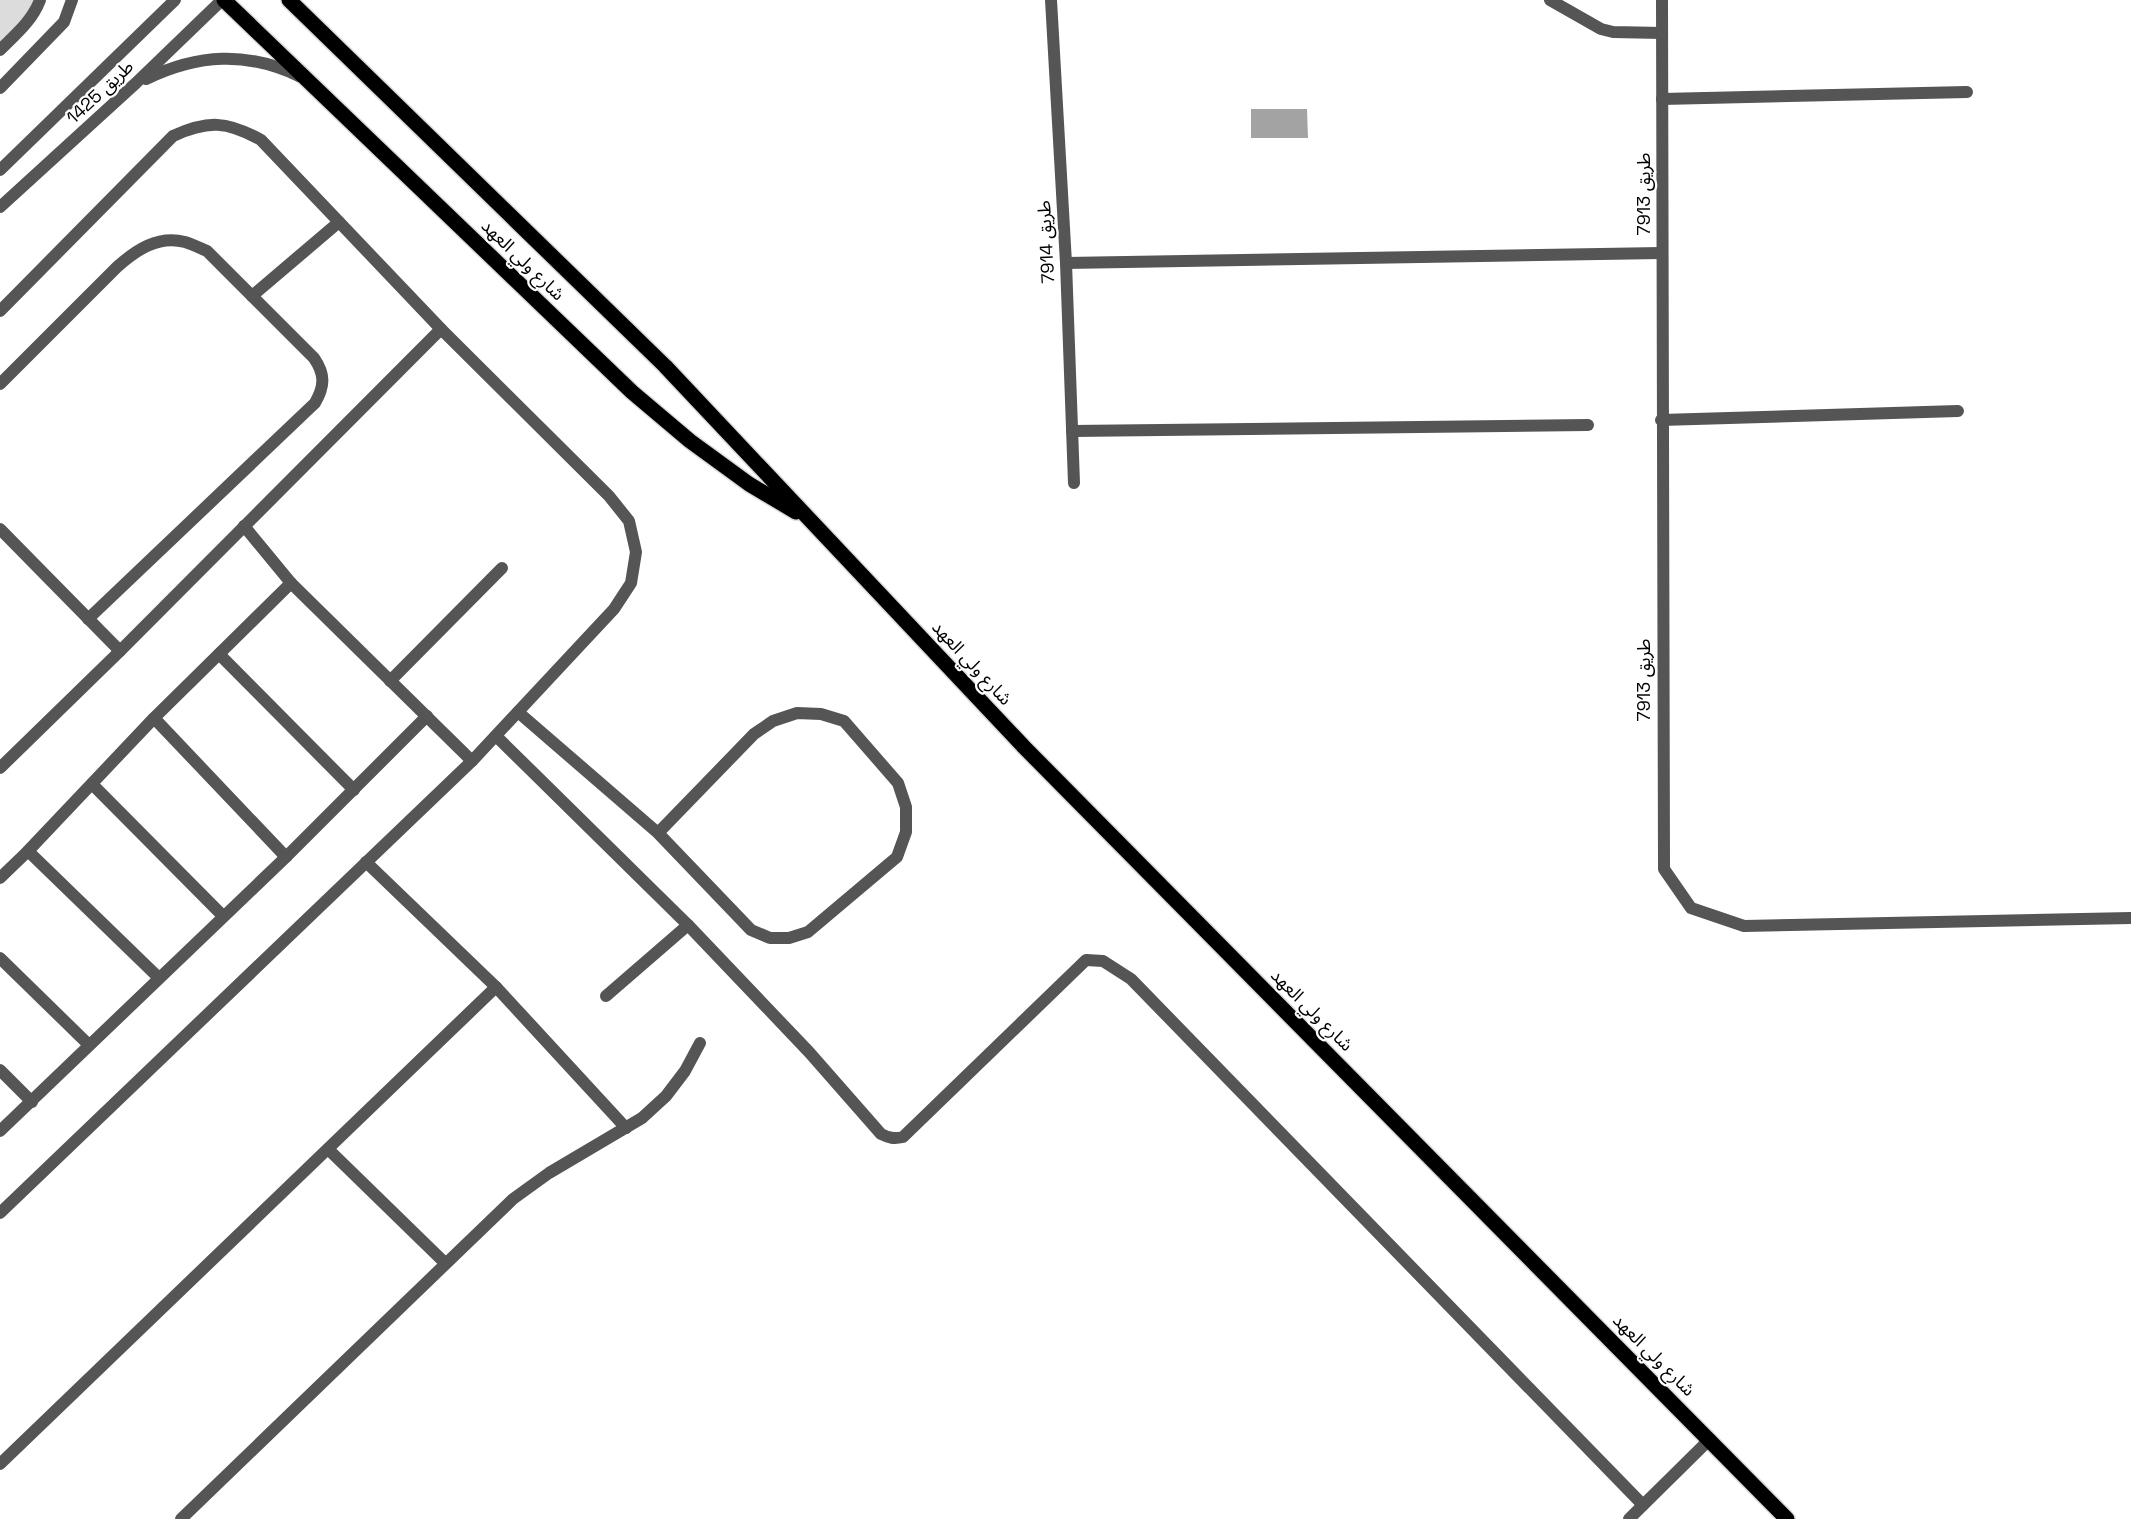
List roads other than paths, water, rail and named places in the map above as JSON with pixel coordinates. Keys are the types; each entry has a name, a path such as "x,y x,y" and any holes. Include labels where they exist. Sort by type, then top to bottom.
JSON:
{"main road":[{"name":"شارع ولي العهد","path":"223,0 641,399 690,441 749,484 813,524"},
{"name":"شارع ولي العهد","path":"289,0 664,366 1024,747 1787,1519"}],"street":[{"path":"0,50 27,24 39,0"},
{"path":"0,88 52,37 64,22 72,0"},
{"name":"طريق 1425","path":"0,170 175,0"},
{"name":"طريق 1425","path":"0,207 223,0"},
{"name":"طريق 7914","path":"1052,0 1066,263 1074,483"},
{"path":"1550,0 1601,29 1613,32 1662,33"},
{"name":"طريق 7913","path":"1662,0 1661,420 1664,869 1691,908 1744,927 2131,918"},
{"path":"136,83 178,66 204,60 240,58 275,65 306,79"},
{"path":"1662,99 1967,92"},
{"path":"0,311 173,136 194,126 218,124 241,128 261,140 441,329 609,496 629,521 636,552 631,583 614,609 472,761 0,1213"},
{"path":"252,296 339,222"},
{"path":"0,384 135,250 159,241 184,241 207,251 321,368 323,380 321,392 315,403 88,619"},
{"path":"1066,263 1661,253"},
{"path":"0,768 441,329"},
{"path":"1661,420 1958,411"},
{"path":"1072,431 1588,425"},
{"path":"244,526 291,583 472,761"},
{"path":"0,529 120,651"},
{"path":"390,681 502,568"},
{"path":"0,878 154,718 291,583"},
{"path":"219,654 354,790"},
{"path":"518,712 658,833 751,930 770,938 789,938 808,932 897,857 906,832 906,807 898,783 844,721 821,714 797,713 773,721 754,734 658,833"},
{"path":"0,1131 286,857 427,716"},
{"path":"154,718 286,857"},
{"path":"496,736 688,925 809,1052 881,1134 895,1139 903,1137 1086,960 1103,961 1131,979 1643,1504"},
{"path":"92,784 224,916"},
{"path":"28,851 159,978"},
{"path":"366,862 496,987 626,1128"},
{"path":"606,996 688,925"},
{"path":"0,958 89,1045"},
{"path":"0,1464 496,987"},
{"path":"181,1519 513,1199 549,1173 642,1118 666,1096 685,1071 700,1043"},
{"path":"0,1070 32,1102"},
{"path":"328,1149 445,1263"},
{"path":"1629,1519 1710,1439"}]}
